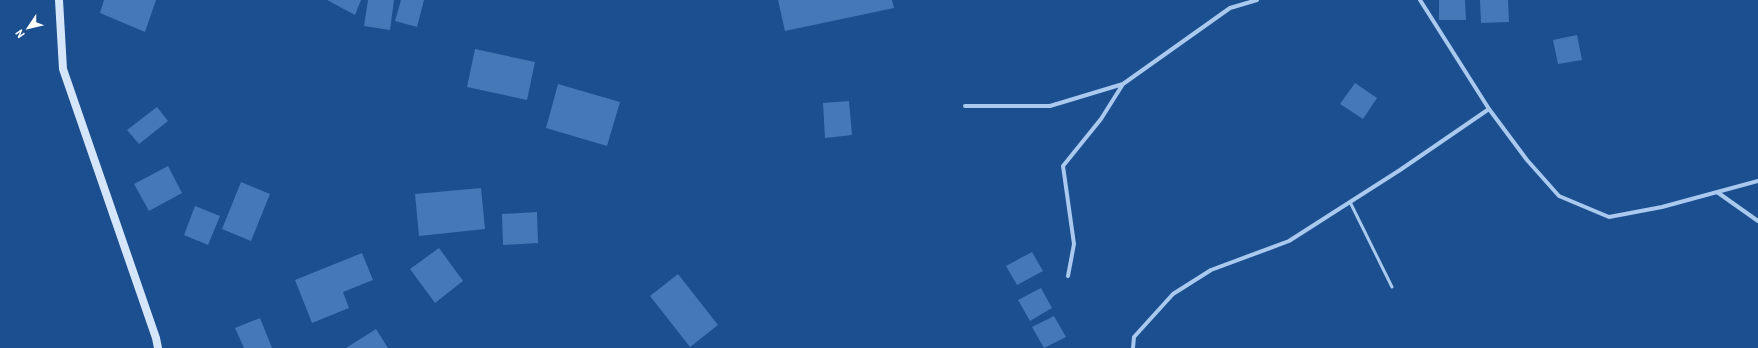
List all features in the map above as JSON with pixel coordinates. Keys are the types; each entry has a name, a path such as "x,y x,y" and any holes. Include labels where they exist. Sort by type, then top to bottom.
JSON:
{"main road":[{"path":"59,0 63,69 156,338 158,348"}],"street":[{"path":"965,106 1050,106 1123,84 1230,8 1257,0"},
{"path":"1420,0 1489,109 1527,160 1559,196 1609,217 1662,207 1758,181"},
{"path":"1068,276 1074,244 1063,166 1101,119 1123,84"},
{"path":"1133,348 1134,337 1173,294 1211,270 1289,241 1400,170 1489,109"},
{"path":"1717,192 1758,221"}],"lane":[{"path":"1350,202 1392,286"}],"building":[{"path":"104,0 156,0 145,32 100,13"},
{"path":"327,0 361,0 355,15"},
{"path":"368,0 394,0 390,30 364,26"},
{"path":"401,0 424,0 417,27 395,21"},
{"path":"778,0 892,0 894,8 785,31"},
{"path":"1439,0 1465,0 1466,20 1439,20"},
{"path":"1480,0 1508,0 1509,22 1481,23"},
{"path":"1577,35 1582,60 1558,64 1553,40"},
{"path":"475,49 535,62 527,100 467,87"},
{"path":"1355,83 1377,98 1363,119 1340,104"},
{"path":"558,84 620,102 607,146 546,128"},
{"path":"849,101 852,135 825,138 823,103"},
{"path":"157,107 168,121 139,144 127,130"},
{"path":"168,166 182,193 149,211 134,184"},
{"path":"241,182 270,194 251,241 222,229"},
{"path":"481,188 485,229 419,236 415,194"},
{"path":"195,206 220,216 208,245 184,235"},
{"path":"537,212 538,243 503,245 502,214"},
{"path":"439,248 463,281 435,303 410,269"},
{"path":"1032,252 1043,271 1017,285 1006,266"},
{"path":"362,253 373,280 343,292 349,308 312,323 295,280"},
{"path":"678,274 718,325 690,347 650,296"},
{"path":"1041,288 1052,308 1030,321 1018,300"},
{"path":"1054,316 1066,337 1044,348 1032,327"},
{"path":"260,318 272,348 244,348 235,328"},
{"path":"376,329 388,348 346,348"}]}
